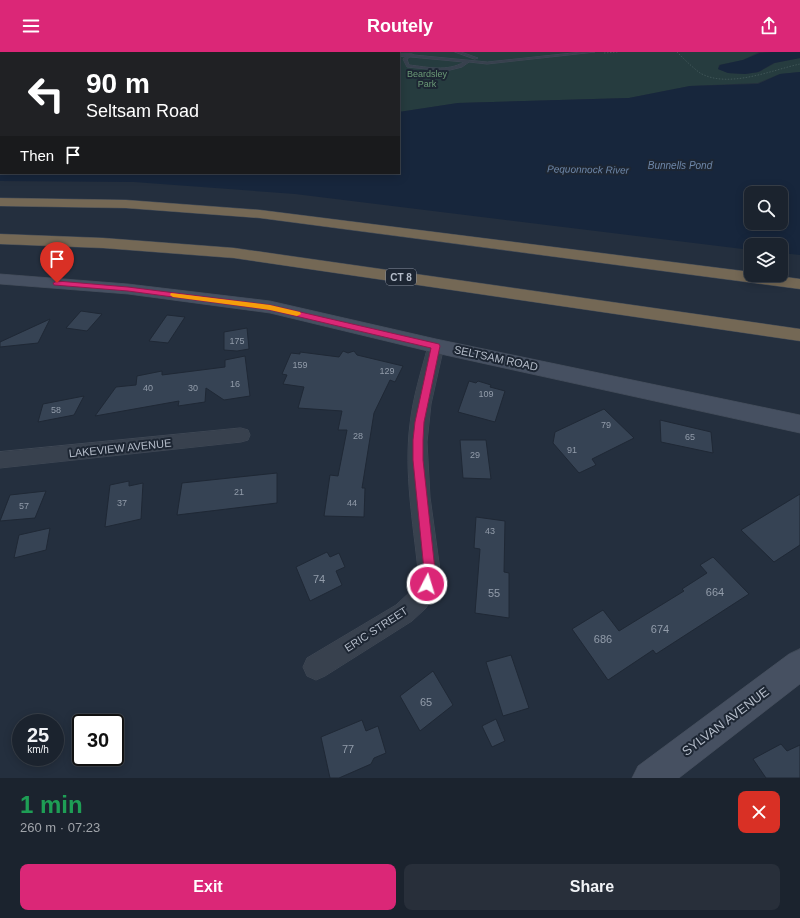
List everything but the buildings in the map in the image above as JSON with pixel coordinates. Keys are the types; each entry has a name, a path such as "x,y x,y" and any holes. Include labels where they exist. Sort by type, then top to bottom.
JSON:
{"highway":[{"path":"0,202 126,204 260,214 800,284"},
{"name":"CT 8","path":"0,239 110,243 234,253 800,335"}],"main road":[{"name":"SELTSAM ROAD","path":"0,279 128,289 270,307 436,346 800,424"},
{"name":"SYLVAN AVENUE","path":"657,776 800,665"}],"street":[{"name":"ERIC STREET","path":"316,667 404,613 418,600 427,584 429,570 418,460 418,440 419,422 436,346"},
{"name":"LAKEVIEW AVENUE","path":"0,460 241,435"}],"lane":[{"path":"421,56 427,52"},
{"path":"457,52 496,63"},
{"path":"400,55 412,55 466,62 496,63 593,52"},
{"path":"412,55 405,59 408,66 445,70 453,69 466,62"}],"path":[{"path":"178,52 190,52"},
{"path":"677,52 701,73 724,80 759,76 773,70 800,64"}],"green space":[{"name":"Beardsley Park","path":"400,52 759,52 743,60 719,65 718,69 728,73 745,74 759,72 775,63 800,58 800,72 780,74 758,83 690,86 629,98 458,103 400,112"}],"water":[{"path":"800,52 800,58 774,63 758,72 745,74 728,73 718,69 720,65 743,60 760,53"},
{"name":"Bunnells Pond","path":"800,72 800,255 788,254 788,238 744,238 744,249 295,194 134,182 0,181 0,174 400,174 400,112 458,103 629,98 690,86 758,84 780,74"}],"slow traffic":[{"path":"173,295 270,307 297,314"}],"route":[{"path":"57,283 128,289 270,307 436,346 419,422 418,440 418,460 429,570 427,584"}],"water label":[{"name":"Pequonnock River","path":"588,169"}]}
